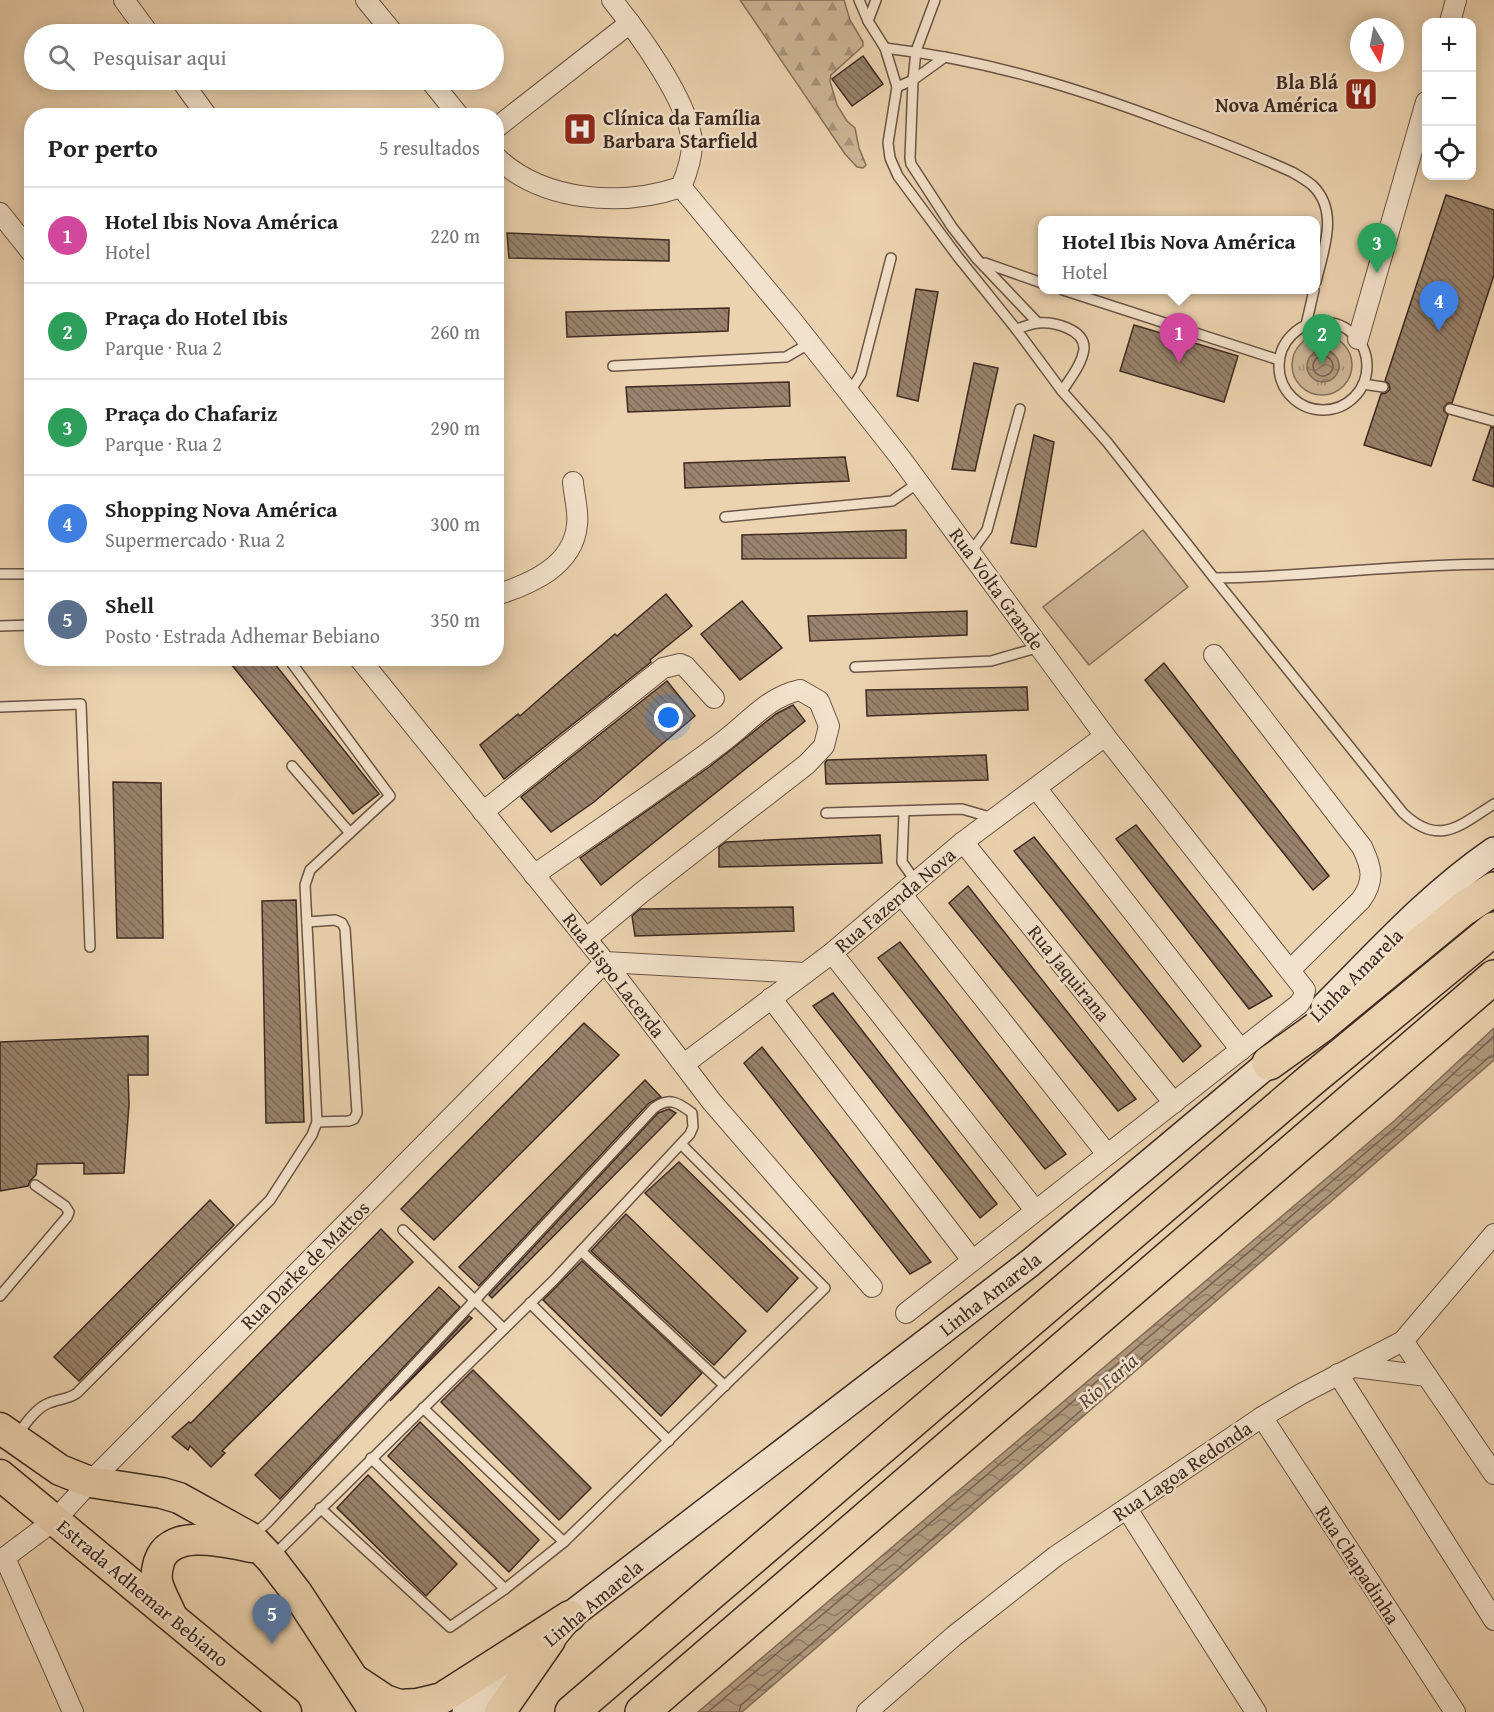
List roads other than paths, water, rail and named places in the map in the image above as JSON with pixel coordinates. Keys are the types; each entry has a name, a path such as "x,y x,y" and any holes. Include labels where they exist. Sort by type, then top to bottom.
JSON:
{"highway":[{"path":"1255,1056 1322,1024 1462,910 1494,889"},
{"path":"572,1712 1311,1080 1494,929"},
{"path":"642,1712 1494,977"}],"main road":[{"name":"Linha Amarela","path":"466,1712 503,1676 550,1640 570,1616 1030,1263 1255,1056 1451,883 1494,851"},
{"path":"7,1433 60,1470 90,1482 162,1493 179,1498 261,1549 297,1593 375,1712"},
{"name":"Estrada Adhemar Bebiano","path":"0,1475 56,1519 174,1621 286,1712"},
{"path":"174,1621 157,1584 156,1574 160,1558 169,1548 179,1542 218,1540 261,1549"},
{"path":"352,1678 385,1700 399,1705 417,1704 442,1698 570,1616"},
{"path":"500,1712 550,1640"}],"street":[{"path":"124,0 142,24"},
{"path":"366,0 386,24"},
{"path":"504,164 528,180 556,191 590,197 622,199 658,195 681,187 690,165 692,142 685,118 669,82 612,0"},
{"path":"1451,18 1456,0"},
{"path":"504,122 630,23"},
{"path":"188,90 201,108"},
{"path":"438,90 453,108"},
{"path":"1358,339 1422,116"},
{"name":"Rua Volta Grande","path":"681,187 849,393 1105,736 1303,986 1305,995 1299,1004 1255,1056"},
{"path":"0,213 24,243"},
{"path":"504,592 527,585 556,566 573,543 578,523 573,483"},
{"path":"1214,655 1362,847 1369,861 1371,877 1369,889 1361,900 1290,970"},
{"path":"483,812 663,668 680,664 685,666 714,698"},
{"name":"Rua Bispo Lacerda","path":"365,666 605,962 712,1102 872,1287"},
{"path":"534,875 726,740 769,702 785,693 800,690 819,701 829,726 824,746 807,764 641,893 586,939"},
{"name":"Rua Fazenda Nova","path":"684,1064 832,953 963,842 1105,736"},
{"path":"906,1313 1174,1103 1255,1056 1036,788"},
{"name":"Rua Jaquirana","path":"963,842 1174,1103"},
{"path":"909,889 1107,1154"},
{"path":"832,953 1035,1210"},
{"path":"605,962 805,973"},
{"name":"Rua Darke de Mattos","path":"2,1559 56,1519 605,962"},
{"path":"771,998 972,1260"},
{"name":"Rua Lagoa Redonda","path":"867,1712 1013,1588 1056,1556 1262,1418 1346,1370 1403,1341 1494,1234"},
{"path":"1403,1341 1494,1474"},
{"path":"1346,1370 1427,1376"},
{"path":"1346,1370 1494,1620"},
{"name":"Rua Chapadinha","path":"1262,1418 1455,1712"},
{"path":"1127,1509 1256,1712"},
{"path":"2,1559 73,1712"}],"lane":[{"path":"859,0 868,21 885,48 897,87 888,142 890,158 898,176 1062,391 1107,442 1414,824 1438,832 1449,830 1494,804"},
{"path":"868,21 876,0"},
{"path":"935,0 916,51 911,164 930,195 977,259 1037,322"},
{"path":"885,48 916,51 1004,68 1100,96 1292,172 1311,184 1319,193 1327,213 1327,234 1320,265"},
{"path":"897,87 913,80 945,57"},
{"path":"849,393 861,374 891,258"},
{"path":"977,259 1038,282"},
{"path":"1075,294 1279,360"},
{"path":"1306,325 1313,294"},
{"path":"1016,329 1037,322 1064,326 1076,333 1083,341 1082,357 1062,391"},
{"path":"1325,322 1344,327 1358,339 1367,361 1367,371 1357,394 1341,406 1328,409 1305,406 1288,393 1280,376 1279,360 1286,340 1292,334 1306,325 1325,322"},
{"path":"613,366 786,357 810,343"},
{"path":"1363,384 1383,387"},
{"path":"970,553 987,530 1020,409"},
{"path":"1450,409 1493,421"},
{"path":"725,517 892,501 918,483"},
{"path":"1214,578 1293,576 1437,564 1494,564"},
{"path":"0,574 24,574"},
{"path":"0,626 24,625"},
{"path":"855,667 991,661 1040,647"},
{"path":"7,1433 38,1409 77,1393 270,1200 312,1135 317,1122 305,885 310,870 390,796 294,666"},
{"path":"0,708 81,704 90,947"},
{"path":"292,766 350,833"},
{"path":"826,813 962,809 995,818"},
{"path":"904,811 902,862 909,889"},
{"path":"307,922 335,920 342,923 345,929 357,1113 354,1119 349,1121 317,1122"},
{"path":"669,1100 680,1103 692,1113 693,1127 690,1134 530,1303 320,1508 261,1549 268,1522 660,1104 669,1100"},
{"path":"320,1508 450,1627 505,1589 564,1542 825,1288 681,1144"},
{"path":"0,1296 69,1212 35,1185"},
{"path":"403,1230 504,1329"},
{"path":"581,1251 725,1386"},
{"path":"530,1303 669,1441"},
{"path":"423,1408 564,1542"},
{"path":"371,1458 505,1589"}],"water":[{"path":"1323,350 1334,355 1339,366 1334,377 1323,382 1312,377 1307,366 1312,355"},
{"name":"Rio Faria","path":"1494,1028 1494,1060 742,1712 698,1712 1394,1121"}],"place":[{"name":"Bla Blá Nova América","path":"1361,94"},
{"name":"Clínica da Família Barbara Starfield","path":"580,129"},
{"name":"Praça do Chafariz","path":"1377,273"},
{"name":"Shopping Nova América","path":"1439,331"},
{"name":"Hotel Ibis Nova América","path":"1179,363"},
{"name":"Praça do Hotel Ibis","path":"1322,364"},
{"name":"Shell","path":"272,1644"}]}
